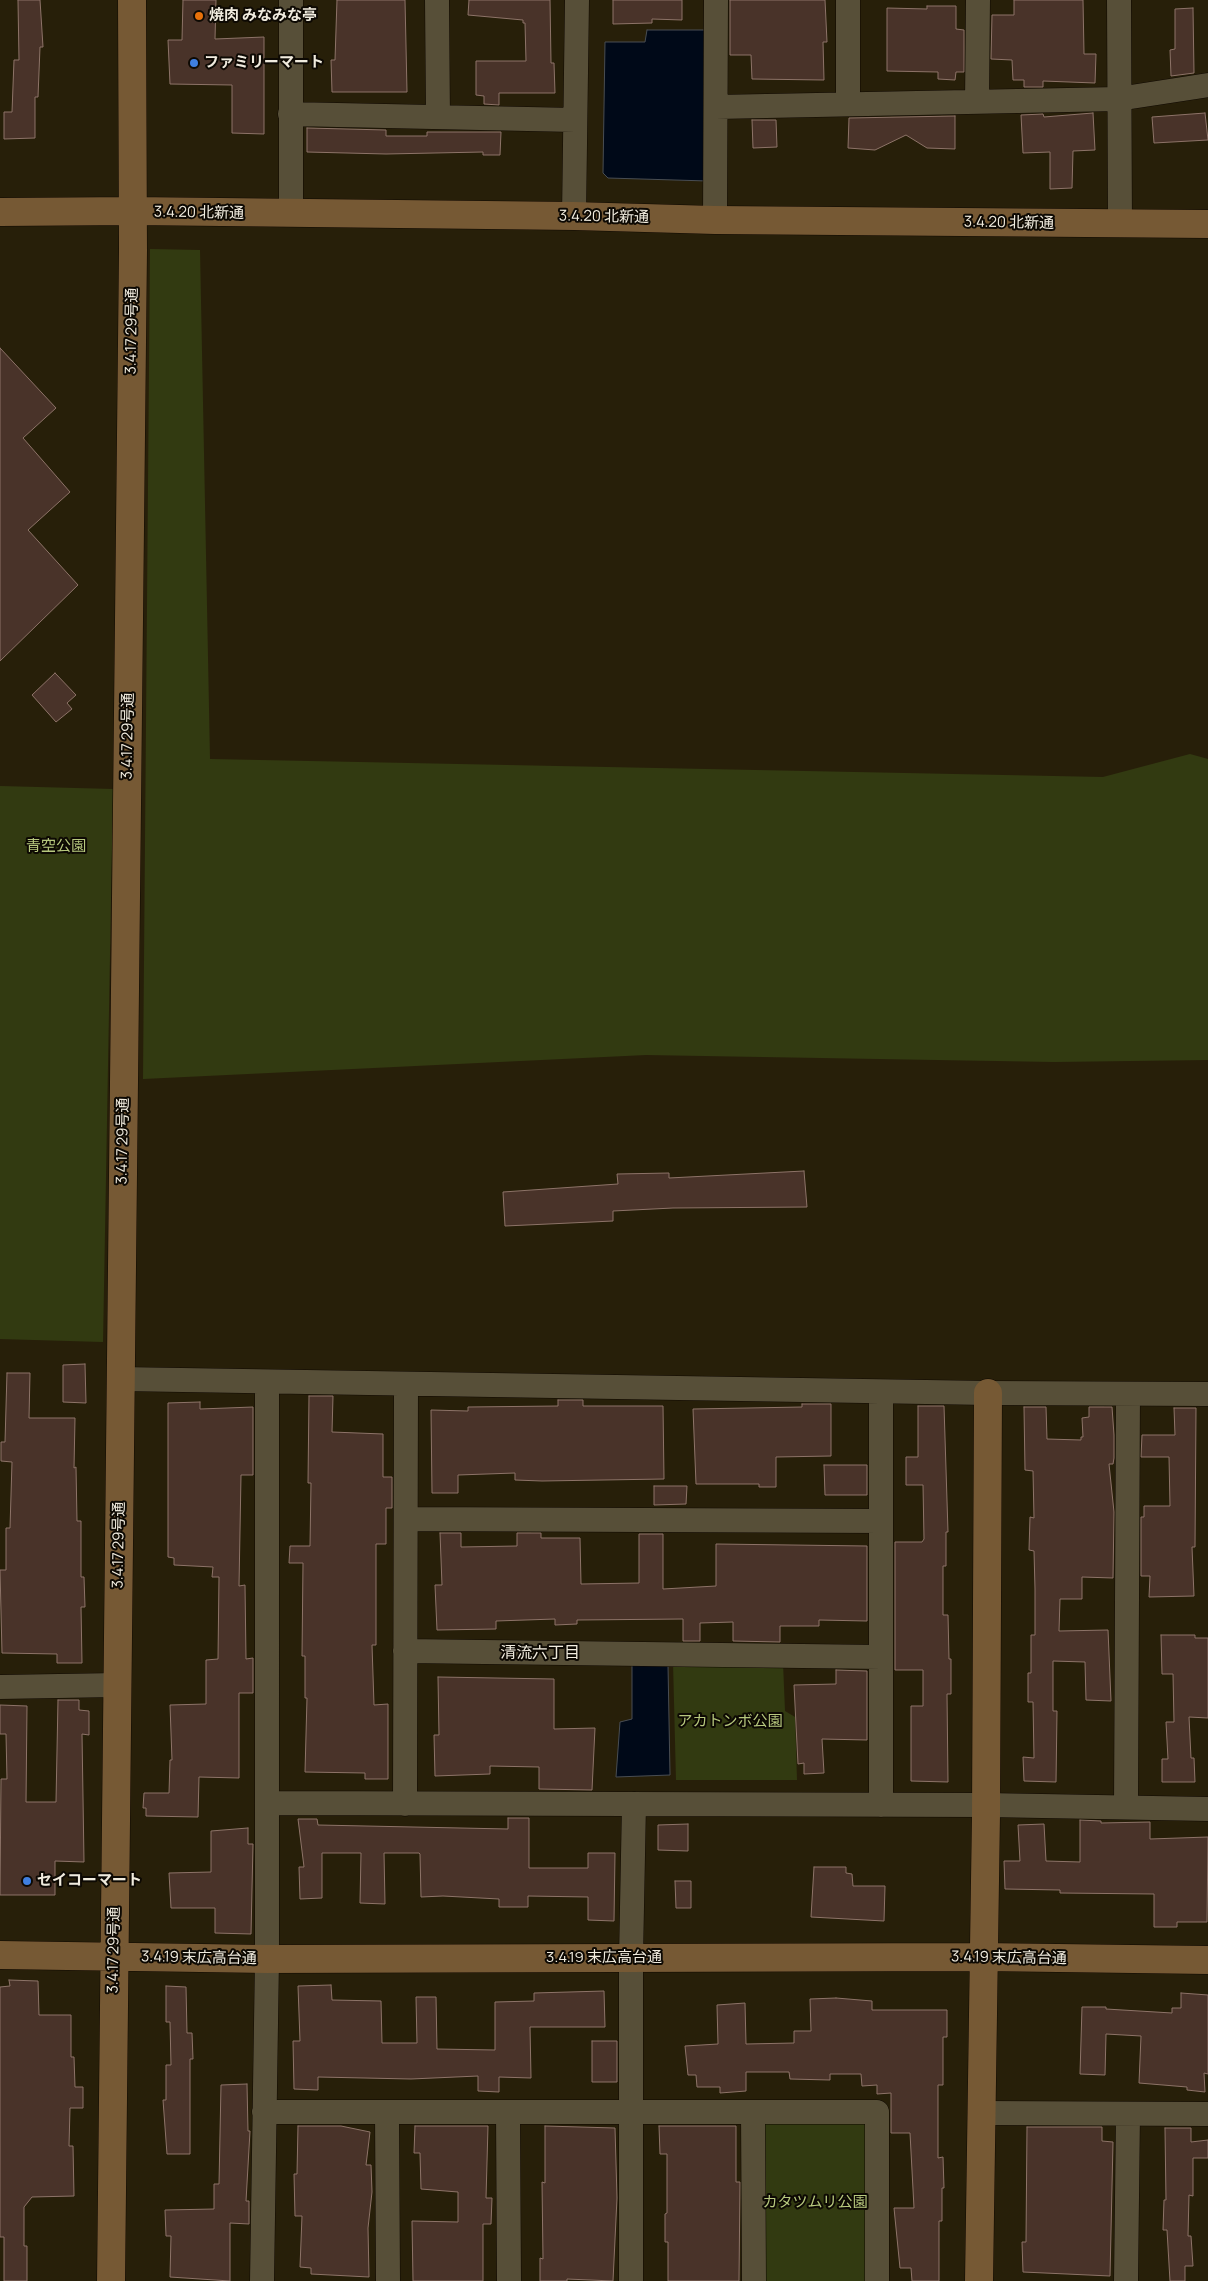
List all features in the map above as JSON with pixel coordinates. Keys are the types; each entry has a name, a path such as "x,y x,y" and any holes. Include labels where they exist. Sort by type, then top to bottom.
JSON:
{"street":[{"name":"3.4.17 29号通","path":"111,2281 133,211 132,0"},
{"path":"291,0 291,214"},
{"path":"437,0 438,117"},
{"path":"574,216 577,0"},
{"path":"715,220 716,0"},
{"path":"848,0 848,104"},
{"path":"977,102 978,0"},
{"path":"1119,0 1120,224"},
{"path":"716,107 1118,100 1208,85"},
{"path":"290,114 575,120"},
{"name":"3.4.20 北新通","path":"0,212 133,211 574,216 715,220 1208,224"},
{"path":"120,1379 988,1394 1208,1394"},
{"path":"262,2281 267,1959 267,1382"},
{"path":"405,1804 406,1384"},
{"path":"881,1392 881,1805"},
{"path":"979,2281 982,1957 986,1805 988,1394"},
{"path":"1126,1807 1128,1394"},
{"path":"406,1519 881,1521"},
{"path":"406,1652 881,1656"},
{"path":"0,1687 117,1685"},
{"path":"267,1803 986,1805 1208,1809"},
{"path":"632,2281 631,1958 634,1804"},
{"name":"3.4.19 末広高台通","path":"0,1955 267,1959 982,1957 1208,1960"},
{"path":"264,2112 877,2112 877,2281"},
{"path":"387,2112 388,2281"},
{"path":"508,2112 508,2281"},
{"path":"753,2112 754,2281"},
{"path":"981,2113 1208,2114"},
{"path":"1126,2281 1128,2114"}],"green space":[{"path":"150,249 200,250 210,759 1103,777 1190,754 1208,759 1208,1060 1054,1062 646,1055 143,1079"},
{"name":"青空公園","path":"0,786 113,789 103,1342 0,1339"},
{"name":"アカトンボ公園","path":"673,1662 783,1663 785,1711 795,1717 797,1780 676,1780"},
{"name":"カタツムリ公園","path":"765,2124 866,2124 866,2281 764,2281"}],"water":[{"path":"647,30 707,30 708,181 608,178 603,173 605,42 645,42"},
{"path":"632,1664 668,1665 670,1775 616,1777 620,1722 632,1719"}],"building":[{"path":"18,0 40,0 43,47 40,47 38,97 35,97 35,138 4,139 4,112 12,112 14,60 19,60"},
{"path":"183,0 216,0 215,39 264,37 264,134 232,133 232,85 170,84 168,40 182,40"},
{"path":"337,0 405,0 407,92 332,92 331,60 335,60"},
{"path":"469,0 550,0 551,63 554,63 555,93 499,93 499,105 484,104 484,96 476,95 476,61 526,61 525,23 523,23 523,20 468,15"},
{"path":"613,0 682,0 682,20 652,19 652,23 613,24"},
{"path":"730,0 825,0 827,42 823,42 824,80 752,79 751,55 730,55"},
{"path":"1014,0 1083,0 1084,54 1096,54 1095,83 1043,81 1043,87 1024,87 1024,80 1013,80 1012,60 991,59 992,15 1014,15"},
{"path":"927,6 956,6 956,29 964,30 964,72 956,72 955,80 938,79 938,72 887,71 887,8 927,9"},
{"path":"1193,8 1194,73 1171,76 1170,50 1175,49 1175,9"},
{"path":"1093,113 1095,150 1073,151 1072,188 1050,189 1050,152 1023,153 1021,115 1043,114 1044,117"},
{"path":"1205,113 1208,140 1154,143 1152,117"},
{"path":"955,116 955,149 927,148 906,135 875,150 848,148 849,118"},
{"path":"752,120 776,120 777,147 753,148"},
{"path":"307,128 386,130 386,136 427,136 427,132 501,132 500,155 483,155 483,152 386,154 307,152"},
{"path":"0,348 56,408 23,438 70,492 28,530 78,585 0,661"},
{"path":"55,673 76,695 67,703 72,709 56,722 32,695"},
{"path":"804,1171 807,1207 673,1208 613,1211 613,1221 505,1226 503,1192 618,1184 617,1174 669,1173 669,1178"},
{"path":"85,1364 86,1403 63,1402 63,1365"},
{"path":"7,1373 30,1373 29,1418 75,1418 74,1468 76,1467 77,1521 81,1521 81,1577 84,1577 85,1607 81,1607 82,1663 57,1663 57,1654 2,1653 0,1570 6,1570 6,1528 10,1528 12,1462 1,1461 1,1442 5,1442"},
{"path":"309,1396 333,1396 332,1432 383,1434 383,1477 392,1477 392,1508 386,1508 386,1544 376,1544 376,1645 372,1645 374,1705 388,1704 388,1779 365,1779 365,1773 305,1772 307,1698 305,1698 305,1656 302,1656 303,1563 289,1563 290,1546 310,1546 311,1483 308,1483"},
{"path":"558,1400 583,1400 583,1406 663,1406 664,1479 542,1481 515,1480 515,1473 458,1475 458,1493 432,1493 431,1410 468,1411 468,1407 558,1406"},
{"path":"200,1402 200,1409 253,1407 253,1475 241,1475 239,1586 245,1585 246,1659 253,1658 253,1693 239,1693 239,1778 199,1777 198,1817 146,1816 146,1808 143,1808 144,1793 169,1793 170,1760 172,1760 170,1705 206,1704 206,1660 218,1659 219,1577 212,1577 213,1567 174,1565 174,1558 168,1557 168,1403"},
{"path":"802,1404 831,1404 831,1456 776,1457 776,1487 759,1487 759,1484 696,1484 693,1409 802,1407"},
{"path":"918,1406 944,1406 948,1532 946,1532 946,1566 943,1566 943,1615 948,1615 949,1659 951,1659 951,1694 947,1694 948,1782 911,1781 911,1706 923,1706 923,1670 895,1670 895,1542 922,1542 924,1539 923,1485 906,1485 906,1457 918,1457"},
{"path":"1024,1407 1046,1407 1047,1439 1081,1440 1081,1437 1083,1437 1082,1418 1089,1417 1089,1407 1112,1407 1114,1458 1113,1464 1109,1464 1114,1512 1113,1578 1082,1577 1082,1599 1060,1599 1059,1631 1108,1630 1111,1701 1086,1700 1085,1662 1053,1661 1053,1711 1057,1711 1056,1782 1024,1781 1023,1757 1034,1758 1033,1702 1028,1702 1028,1673 1031,1673 1031,1635 1035,1635 1035,1589 1034,1551 1029,1550 1030,1517 1034,1518 1033,1471 1025,1470"},
{"path":"1174,1408 1196,1408 1195,1547 1192,1547 1194,1596 1149,1597 1150,1576 1141,1576 1141,1517 1144,1517 1144,1506 1170,1506 1169,1457 1141,1457 1142,1435 1175,1435"},
{"path":"824,1465 867,1465 867,1495 825,1495"},
{"path":"654,1486 687,1486 686,1504 654,1505"},
{"path":"440,1533 461,1533 461,1547 517,1546 517,1533 541,1533 541,1538 580,1538 581,1584 639,1583 639,1534 663,1534 663,1589 716,1586 716,1544 867,1546 867,1621 819,1620 819,1626 780,1626 780,1642 733,1641 733,1622 700,1623 700,1641 683,1641 683,1619 577,1620 577,1624 555,1625 555,1619 496,1621 496,1629 437,1630 435,1585 442,1585"},
{"path":"1161,1635 1195,1635 1195,1638 1208,1638 1208,1718 1189,1717 1191,1758 1194,1758 1195,1782 1162,1782 1162,1759 1168,1759 1166,1722 1174,1722 1173,1674 1162,1674"},
{"path":"836,1670 867,1671 867,1740 822,1739 824,1773 804,1774 804,1763 798,1764 794,1685 836,1684"},
{"path":"438,1677 554,1679 554,1729 595,1728 592,1790 539,1789 539,1767 490,1766 490,1774 435,1776 434,1735 439,1735"},
{"path":"58,1700 79,1700 79,1710 89,1711 89,1735 82,1734 84,1862 55,1861 55,1895 0,1895 1,1779 7,1779 6,1734 0,1734 0,1705 27,1706 26,1802 56,1802"},
{"path":"508,1818 529,1818 529,1868 588,1868 588,1853 615,1853 614,1921 588,1920 588,1897 528,1896 528,1907 499,1907 499,1899 443,1896 421,1897 419,1853 384,1853 385,1904 360,1903 361,1853 322,1853 322,1898 300,1899 299,1867 304,1867 298,1819 317,1819 318,1825 508,1829"},
{"path":"1080,1820 1101,1821 1101,1823 1150,1822 1150,1839 1208,1837 1207,1922 1177,1922 1177,1927 1154,1927 1154,1894 1060,1893 1060,1890 1005,1889 1004,1861 1020,1861 1018,1825 1044,1824 1046,1861 1080,1862"},
{"path":"688,1824 688,1851 658,1850 658,1825"},
{"path":"248,1828 248,1844 253,1844 251,1934 215,1933 215,1908 171,1908 169,1873 211,1872 211,1831"},
{"path":"814,1867 846,1867 846,1873 852,1874 853,1886 885,1886 884,1921 811,1917"},
{"path":"675,1881 691,1881 691,1908 676,1908"},
{"path":"9,1980 38,1981 39,2015 71,2015 71,2057 74,2057 75,2087 83,2087 83,2108 70,2108 69,2146 73,2146 74,2196 32,2197 24,2207 24,2246 27,2246 27,2281 4,2281 4,2237 0,2237 0,1987 10,1986"},
{"path":"331,1985 332,2000 381,2001 382,2043 417,2043 416,1997 436,1997 437,2049 495,2050 495,2002 534,2001 534,1993 604,1991 605,2027 530,2027 531,2078 499,2077 499,2092 478,2091 478,2076 411,2079 318,2077 318,2090 294,2089 293,2041 300,2041 298,1986"},
{"path":"166,1986 186,1987 187,2033 192,2033 193,2059 190,2059 190,2154 167,2154 163,2100 166,2100 166,2065 171,2065 170,2022 166,2022"},
{"path":"1181,1993 1208,1995 1208,2074 1204,2073 1205,2092 1187,2090 1187,2087 1139,2083 1141,2036 1106,2034 1105,2075 1080,2074 1082,2007 1106,2007 1106,2009 1172,2013 1172,2008 1181,2008"},
{"path":"836,1998 872,2001 872,2010 947,2010 947,2037 943,2037 943,2085 938,2085 938,2158 943,2157 944,2188 942,2188 942,2221 939,2221 939,2281 912,2281 911,2268 900,2268 894,2208 914,2208 910,2133 891,2133 891,2093 877,2094 877,2085 862,2086 861,2074 830,2074 830,2080 790,2079 789,2072 746,2072 746,2091 720,2093 720,2087 697,2087 696,2075 688,2075 685,2046 718,2044 717,2005 745,2003 746,2044 794,2043 794,2031 811,2031 810,1999"},
{"path":"592,2041 617,2041 617,2082 592,2082"},
{"path":"247,2084 248,2131 250,2131 246,2201 249,2201 249,2224 230,2223 230,2281 170,2277 171,2236 166,2236 165,2210 214,2209 214,2184 219,2184 221,2085"},
{"path":"298,2126 341,2126 370,2132 366,2165 371,2165 372,2192 368,2228 369,2277 311,2274 311,2268 300,2267 302,2216 295,2216 294,2174 297,2174"},
{"path":"415,2126 488,2126 486,2198 492,2198 491,2224 483,2224 483,2281 413,2281 412,2221 458,2222 458,2192 421,2189 420,2153 414,2153"},
{"path":"545,2126 615,2128 617,2198 613,2281 567,2279 567,2281 540,2281 540,2258 543,2259 542,2182 545,2183"},
{"path":"659,2126 736,2126 736,2182 740,2182 739,2281 668,2281 668,2242 665,2242 667,2154 660,2154"},
{"path":"1027,2127 1102,2127 1102,2141 1113,2142 1110,2276 1023,2272 1022,2242 1026,2242"},
{"path":"1165,2128 1191,2128 1191,2142 1208,2140 1208,2158 1193,2158 1193,2196 1189,2195 1188,2236 1191,2236 1193,2266 1185,2266 1185,2281 1170,2281 1167,2230 1163,2230 1164,2200 1166,2200"}],"place":[{"name":"焼肉 みなみな亭","path":"199,16"},
{"name":"ファミリーマート","path":"194,63"},
{"name":"セイコーマート","path":"27,1881"}],"district":[{"name":"清流六丁目","path":"540,1654"}]}
